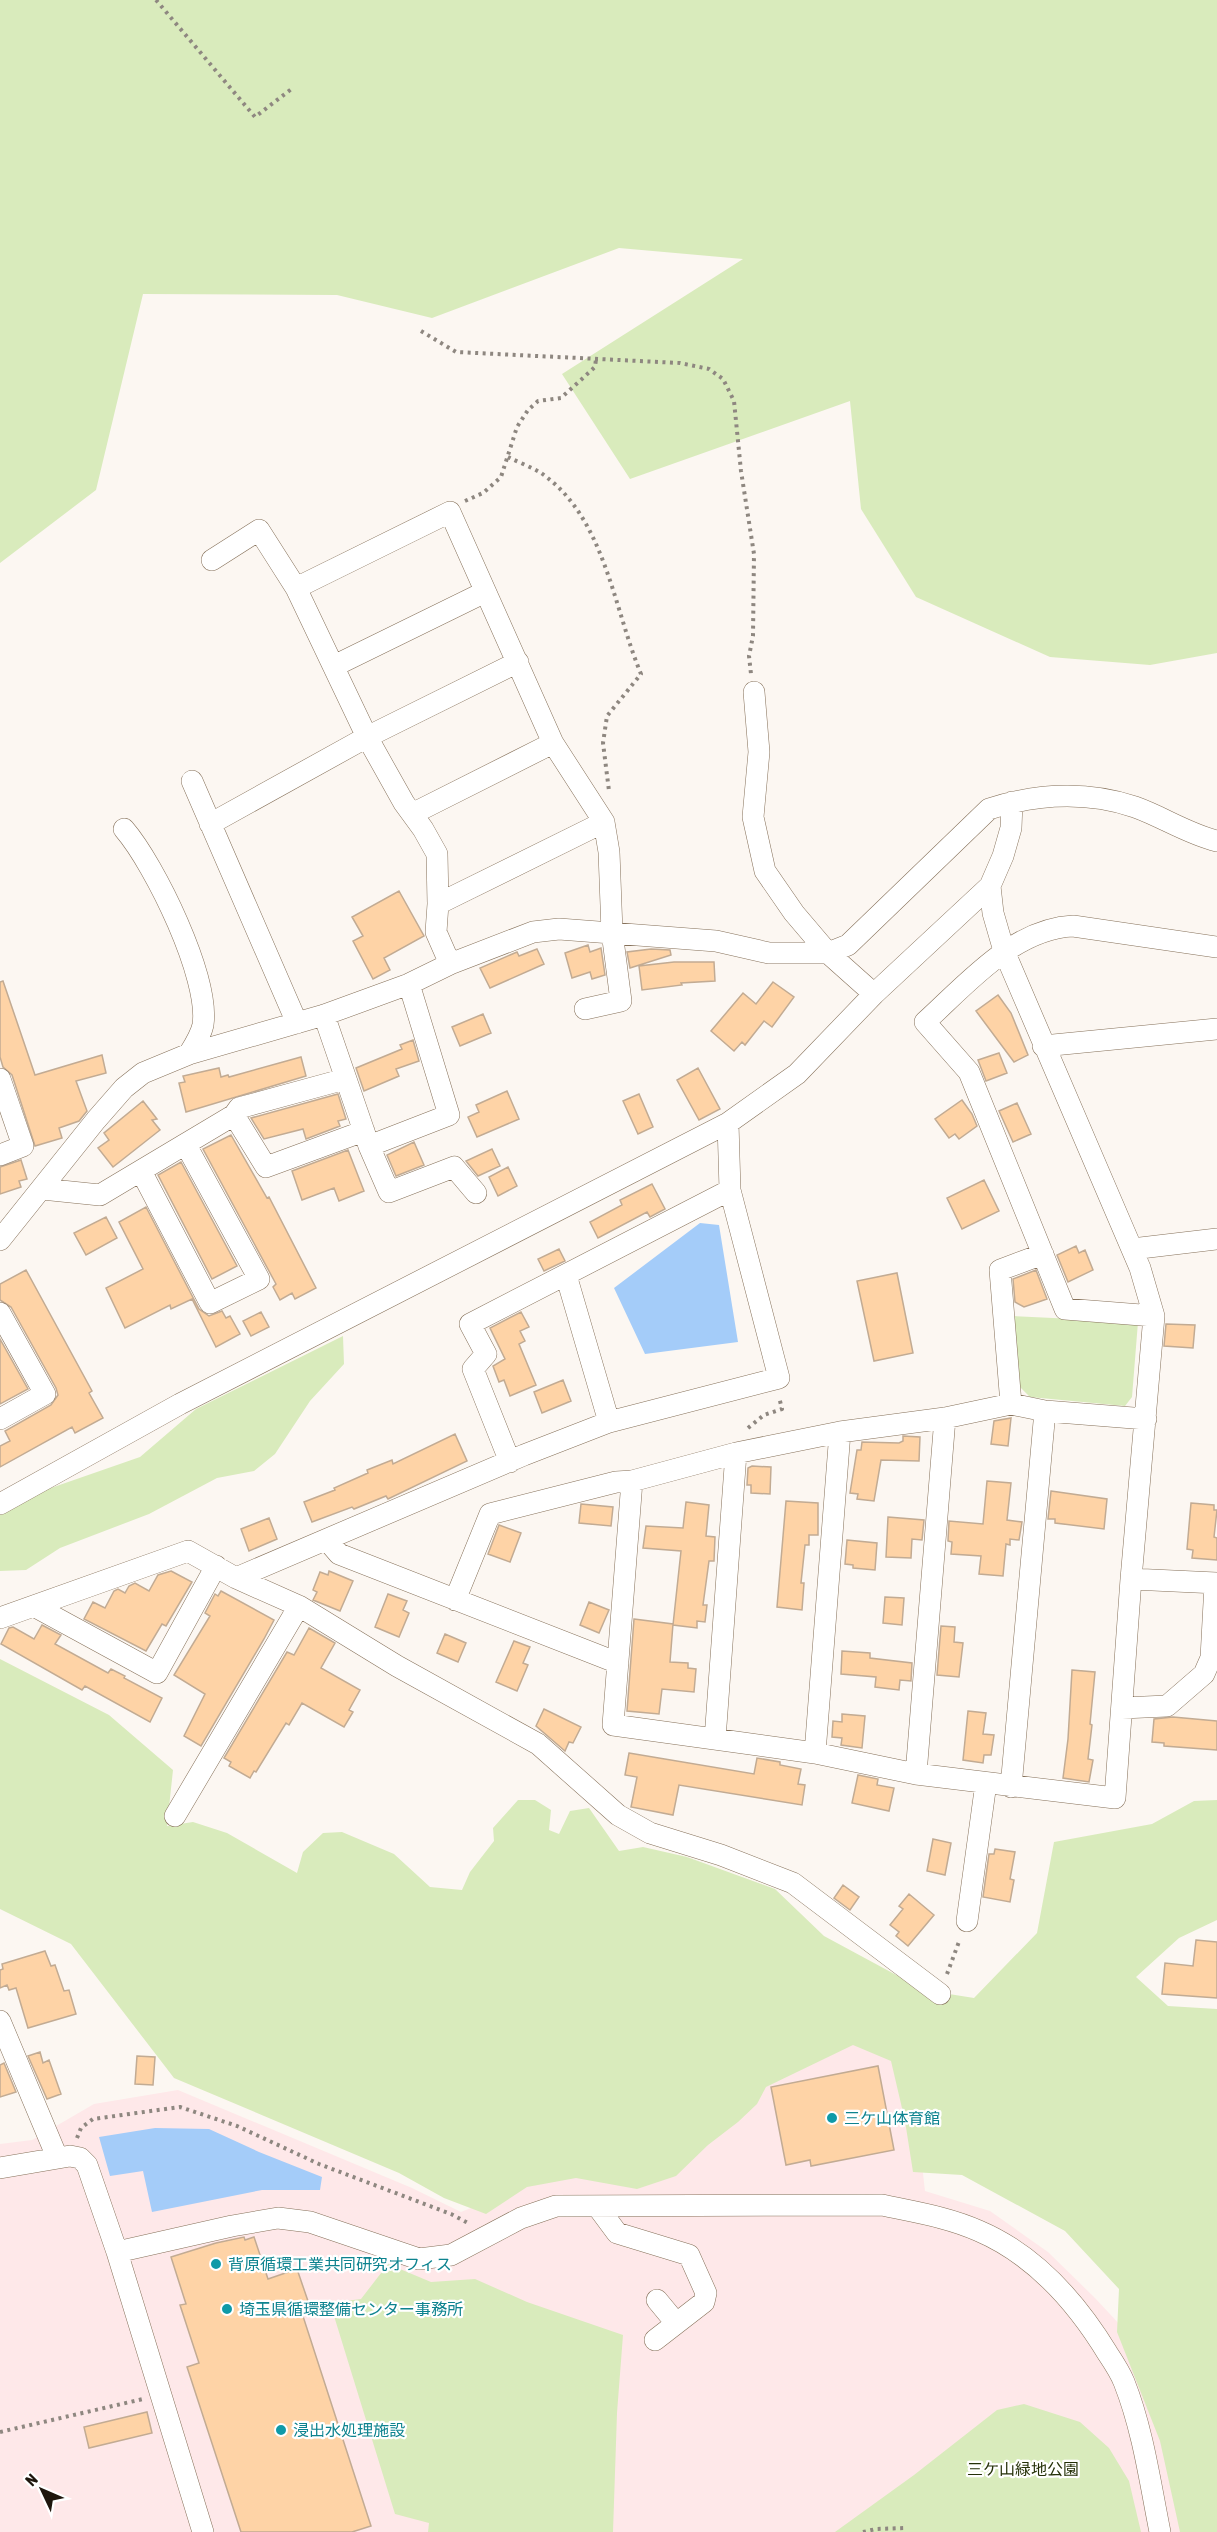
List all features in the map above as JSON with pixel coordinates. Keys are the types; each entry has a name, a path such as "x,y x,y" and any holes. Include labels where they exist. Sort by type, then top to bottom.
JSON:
{"street":[{"path":"296,588 450,512 553,742 604,822 609,852 612,932 621,1001 585,1009"},
{"path":"212,560 259,530 296,588 367,737 436,854 438,904 436,932 450,964"},
{"path":"334,666 484,592"},
{"path":"210,824 367,737 518,662"},
{"path":"754,692 759,752 753,818 765,871 794,913 828,953 874,994"},
{"path":"412,814 553,742"},
{"path":"192,781 297,1023"},
{"path":"0,1240 124,1088 143,1073 189,1054 324,1015 409,984 450,964 533,932 559,929 612,932 716,941 769,954 828,953 848,945 988,809 1012,802 1047,797 1097,796 1136,808 1201,837 1217,841"},
{"path":"0,1504 180,1404 728,1124 797,1074 874,994 990,886 1003,856 1011,828 1012,802"},
{"path":"438,904 604,822"},
{"path":"124,829 138,845 161,884 181,933 202,996 203,1027 189,1054"},
{"path":"632,1481 613,1725 815,1753 916,1774 1115,1798 1154,1316 1140,1268 1004,951 993,913 990,886"},
{"path":"1154,1316 1065,1309 969,1072 925,1022 1004,951 1052,927 1073,926 1217,947"},
{"path":"234,1115 266,1167 449,1115 409,984"},
{"path":"324,1015 366,1139 388,1192 454,1167 476,1193"},
{"path":"1043,1046 1217,1029"},
{"path":"0,1079 22,1146 0,1155"},
{"path":"42,1189 100,1195 234,1115 239,1108 345,1079"},
{"path":"236,1578 609,1422 779,1378 730,1190 728,1124"},
{"path":"141,1171 210,1304 258,1279 186,1145"},
{"path":"510,1462 473,1369 486,1354 470,1324 730,1190"},
{"path":"1132,1249 1217,1239"},
{"path":"1011,1404 1000,1270 1043,1254"},
{"path":"566,1275 609,1422"},
{"path":"0,1313 45,1394 0,1419"},
{"path":"455,1600 490,1514 616,1482 632,1481 736,1453 840,1432 945,1418 1011,1404 1045,1411 1146,1419"},
{"path":"1011,1786 1045,1411"},
{"path":"916,1774 945,1418"},
{"path":"815,1753 840,1432"},
{"path":"715,1738 736,1453"},
{"path":"327,1540 339,1554 618,1664"},
{"path":"0,1618 188,1551 236,1578 299,1606 397,1666 538,1744 626,1820 650,1833 721,1855 793,1883 940,1994"},
{"path":"34,1606 157,1673 216,1566"},
{"path":"1122,1708 1167,1706 1204,1674 1211,1658 1216,1584 1131,1579"},
{"path":"175,1816 299,1606"},
{"path":"967,1922 986,1783"},
{"path":"0,2021 64,2156"},
{"path":"0,2168 64,2156 80,2158 92,2175 203,2532"},
{"path":"117,2252 278,2218 310,2222 419,2259 451,2255 521,2218 556,2206 882,2205 930,2215 979,2230 1016,2251 1056,2284 1094,2330 1123,2379 1137,2418 1160,2532"},
{"path":"597,2206 617,2232 689,2255 706,2293 704,2302 655,2340"},
{"path":"657,2300 676,2324"}],"path":[{"path":"156,0 255,117 294,87"},
{"path":"421,331 456,352 680,363 710,369 723,380 734,402 741,471 754,554 753,636 748,656 754,692"},
{"path":"450,512 460,503 483,493 501,477 518,427 528,410 538,401 561,398 595,367 596,359"},
{"path":"508,457 541,473 584,518 602,560 641,674 607,716 603,743 610,802 604,822"},
{"path":"754,1425 764,1415"},
{"path":"940,1994 967,1922"},
{"path":"64,2156 81,2128 93,2119 180,2107 237,2126 319,2164 451,2214 467,2222 479,2241"},
{"path":"0,2432 161,2394"},
{"path":"863,2532 906,2528"}],"shaded area":[{"path":"862,2028 909,2053 925,2191 990,2211 1048,2252 1136,2342 1194,2532 0,2532 0,2144 32,2140 94,2104 178,2090 412,2188 461,2212 488,2201 777,2058"}],"green space":[{"path":"0,0 1217,0 1217,653 1150,665 1050,657 916,597 861,509 850,401 630,479 562,374 743,259 619,248 432,318 337,295 143,294 96,490 0,563"},
{"path":"1012,1316 1138,1322 1132,1397 1125,1406 1030,1397 1015,1382"},
{"path":"343,1336 344,1364 310,1401 275,1454 254,1471 217,1478 149,1514 60,1548 26,1570 0,1571 0,1514 48,1489 140,1457 196,1409"},
{"path":"0,1659 109,1715 173,1770 167,1826 193,1822 227,1833 297,1873 303,1852 323,1833 342,1832 394,1854 430,1887 462,1890 470,1872 494,1841 493,1828 518,1800 535,1800 551,1810 549,1830 559,1834 570,1811 589,1808 619,1851 643,1847 687,1857 775,1889 824,1936 924,1990 974,1998 1037,1933 1054,1842 1152,1824 1194,1801 1217,1800 1217,1920 1179,1938 1136,1977 1168,2006 1217,2009 1217,2532 1180,2532 1160,2441 1117,2332 1119,2289 1065,2231 962,2175 913,2172 905,2121 891,2061 853,2045 766,2087 757,2104 708,2145 676,2176 637,2189 576,2178 527,2187 486,2214 444,2198 399,2173 174,2078 71,1944 0,1909"},
{"path":"388,2264 431,2282 475,2279 527,2302 623,2335 617,2413 613,2532 428,2532 429,2523 395,2514 330,2303 361,2299"},
{"name":"三ケ山緑地公園","path":"1024,2404 1080,2422 1109,2448 1129,2481 1141,2532 835,2532 914,2475 997,2410"}],"water":[{"path":"700,1223 719,1225 738,1342 645,1354 614,1288"},
{"path":"155,2128 209,2129 322,2177 320,2190 262,2190 152,2212 143,2171 110,2176 99,2137"}],"building":[{"path":"399,891 424,936 384,958 390,970 373,979 353,941 363,936 352,917"},
{"path":"588,945 590,952 601,948 605,975 592,979 590,972 572,978 565,953"},
{"path":"537,949 544,964 490,988 480,968 517,952 519,956"},
{"path":"651,949 670,950 671,955 630,968 627,952"},
{"path":"674,962 714,962 715,981 681,983 682,985 642,990 639,966"},
{"path":"3,981 35,1075 102,1055 106,1073 76,1081 87,1111 79,1121 59,1128 62,1138 35,1146 12,1075 3,1067 0,1057 0,982"},
{"path":"773,982 794,997 772,1027 764,1021 745,1045 742,1042 734,1051 711,1031 743,993 756,1004"},
{"path":"998,995 1011,1013 1028,1055 1014,1062 976,1011"},
{"path":"483,1014 491,1033 460,1046 452,1027"},
{"path":"413,1040 419,1061 396,1069 399,1076 364,1091 356,1068 402,1049 400,1045"},
{"path":"999,1053 1007,1073 986,1081 978,1060"},
{"path":"301,1057 306,1076 186,1112 179,1083 185,1082 183,1076 219,1068 221,1077 228,1075 229,1077"},
{"path":"698,1068 720,1109 699,1120 677,1080"},
{"path":"507,1091 519,1119 477,1137 468,1117 479,1112 476,1105"},
{"path":"338,1094 346,1119 338,1121 340,1126 306,1139 303,1129 264,1139 251,1118"},
{"path":"639,1094 653,1127 638,1134 623,1101"},
{"path":"962,1100 977,1126 959,1139 955,1134 949,1138 935,1119"},
{"path":"143,1101 157,1119 152,1120 160,1130 113,1167 98,1148 109,1140 104,1133"},
{"path":"1017,1103 1031,1134 1013,1142 999,1111"},
{"path":"231,1135 267,1198 269,1197 316,1288 295,1299 292,1293 280,1300 273,1287 276,1284 203,1149"},
{"path":"414,1142 424,1165 396,1176 387,1155"},
{"path":"492,1149 500,1166 478,1176 466,1161"},
{"path":"348,1150 364,1191 339,1201 334,1188 302,1200 292,1171"},
{"path":"21,1160 27,1179 19,1181 21,1187 0,1194 0,1167"},
{"path":"181,1162 237,1266 212,1279 158,1175"},
{"path":"508,1167 517,1186 498,1196 489,1177"},
{"path":"984,1180 999,1211 962,1229 947,1198"},
{"path":"652,1184 665,1209 650,1217 647,1212 598,1238 590,1222 622,1205 620,1200"},
{"path":"146,1207 199,1309 209,1316 222,1311 226,1318 230,1316 240,1334 216,1347 192,1299 171,1309 170,1305 125,1328 106,1288 143,1269 119,1222"},
{"path":"106,1217 117,1238 86,1255 74,1233"},
{"path":"1076,1246 1079,1253 1085,1250 1093,1270 1068,1282 1057,1255"},
{"path":"559,1249 565,1261 544,1271 538,1259"},
{"path":"26,1270 92,1391 89,1393 103,1418 75,1433 72,1427 0,1467 0,1446 10,1441 5,1431 51,1405 58,1395 11,1307 0,1300 0,1284"},
{"path":"1036,1270 1047,1299 1024,1307 1015,1302 1013,1279"},
{"path":"897,1273 913,1353 874,1361 857,1281"},
{"path":"261,1312 269,1327 251,1336 243,1321"},
{"path":"521,1312 529,1327 520,1331 525,1341 519,1344 536,1385 510,1396 504,1380 499,1382 493,1366 505,1359 490,1328"},
{"path":"1166,1324 1195,1325 1193,1348 1164,1346"},
{"path":"0,1339 28,1389 0,1404"},
{"path":"563,1380 571,1401 542,1413 534,1392"},
{"path":"1011,1418 1008,1446 991,1444 994,1421"},
{"path":"455,1434 467,1461 388,1499 386,1496 312,1522 304,1502 335,1490 334,1488 368,1473 367,1470 392,1460 393,1464"},
{"path":"903,1436 920,1437 919,1461 881,1460 874,1501 857,1499 858,1494 850,1493 857,1450 861,1450 862,1442 899,1443 903,1441"},
{"path":"752,1466 771,1467 770,1494 751,1493 751,1485 747,1485 748,1468"},
{"path":"987,1481 1011,1483 1007,1520 1022,1522 1019,1540 1010,1539 1010,1545 1006,1544 1003,1576 979,1574 981,1556 951,1554 952,1542 948,1541 949,1521 983,1524"},
{"path":"1051,1491 1107,1499 1104,1529 1055,1523 1055,1519 1048,1519"},
{"path":"786,1501 818,1503 818,1535 809,1535 809,1545 805,1545 801,1583 804,1583 802,1610 777,1607"},
{"path":"686,1502 709,1505 706,1536 715,1537 714,1561 709,1561 703,1605 707,1605 705,1622 697,1621 697,1628 673,1625 681,1551 643,1548 646,1526 683,1528"},
{"path":"1191,1503 1214,1505 1214,1510 1217,1510 1214,1537 1217,1538 1217,1560 1192,1558 1193,1550 1187,1549"},
{"path":"581,1504 613,1507 611,1526 579,1523"},
{"path":"888,1517 924,1520 922,1540 912,1539 911,1558 886,1557"},
{"path":"269,1518 277,1539 249,1551 241,1529"},
{"path":"499,1525 521,1533 510,1562 488,1554"},
{"path":"847,1540 877,1543 875,1570 853,1568 853,1565 845,1564"},
{"path":"171,1571 192,1582 166,1626 162,1624 146,1651 84,1619 93,1602 105,1608 114,1591 118,1589 125,1593 129,1586 135,1583 149,1591 158,1575"},
{"path":"329,1571 353,1581 340,1611 313,1600 317,1592 313,1590 320,1572 328,1575"},
{"path":"221,1591 274,1620 201,1746 184,1736 205,1694 174,1675 210,1616 205,1613 215,1594 218,1596"},
{"path":"388,1594 407,1601 403,1610 409,1613 399,1637 375,1627"},
{"path":"885,1597 904,1598 902,1625 883,1623"},
{"path":"589,1602 609,1610 599,1633 580,1625"},
{"path":"634,1619 673,1624 670,1662 688,1663 688,1668 696,1669 694,1692 662,1689 659,1714 627,1711"},
{"path":"42,1625 61,1635 55,1644 108,1673 111,1669 125,1676 124,1678 162,1698 150,1722 85,1686 82,1690 1,1644 9,1628 13,1627 34,1639"},
{"path":"941,1626 955,1627 954,1642 963,1643 959,1677 937,1675"},
{"path":"309,1628 335,1643 321,1668 360,1690 349,1710 353,1712 344,1727 302,1703 289,1725 286,1723 250,1778 229,1766 231,1762 224,1758 287,1652 294,1655"},
{"path":"445,1634 466,1643 458,1662 437,1653"},
{"path":"514,1641 530,1647 523,1663 528,1665 517,1691 496,1682"},
{"path":"842,1651 870,1653 870,1658 912,1663 911,1681 900,1680 899,1690 875,1687 876,1677 841,1674"},
{"path":"1072,1670 1095,1672 1088,1759 1093,1760 1089,1782 1063,1778"},
{"path":"544,1709 581,1727 573,1743 569,1742 565,1751 536,1726"},
{"path":"968,1711 986,1713 983,1734 994,1735 991,1755 984,1755 983,1763 963,1760"},
{"path":"842,1714 865,1716 862,1748 841,1745 842,1738 832,1737 833,1721 842,1722"},
{"path":"1173,1717 1217,1721 1217,1750 1164,1746 1164,1743 1152,1742 1154,1719"},
{"path":"629,1753 754,1774 757,1758 780,1762 780,1765 801,1769 798,1784 805,1785 802,1805 679,1785 673,1815 631,1807 637,1777 625,1775"},
{"path":"858,1775 878,1779 877,1785 894,1788 889,1811 852,1803"},
{"path":"933,1839 951,1843 945,1875 927,1871"},
{"path":"995,1849 1015,1852 1010,1879 1014,1880 1010,1902 983,1897 989,1854 994,1854"},
{"path":"843,1885 859,1897 850,1910 834,1898"},
{"path":"909,1894 934,1915 908,1946 896,1936 899,1932 890,1925 903,1909 899,1906"},
{"path":"1196,1940 1217,1942 1217,1998 1162,1994 1165,1963 1193,1966"},
{"path":"45,1951 51,1966 55,1965 64,1991 69,1990 76,2014 28,2028 16,1988 9,1990 7,1985 0,1988 0,1970 3,1969 2,1964"},
{"path":"40,2052 43,2063 49,2060 61,2094 47,2099 28,2056"},
{"path":"137,2056 155,2057 153,2085 135,2084"},
{"path":"4,2063 16,2092 0,2097 0,2065"},
{"name":"三ケ山体育館","path":"878,2066 894,2150 811,2166 810,2160 786,2165 771,2087"},
{"name":"浸出水処理施設","path":"244,2237 245,2240 254,2237 268,2279 297,2269 309,2304 300,2307 371,2526 352,2532 241,2532 187,2367 199,2363 180,2305 186,2304 171,2257"},
{"path":"147,2412 152,2433 89,2448 84,2427"}],"place":[{"name":"三ケ山体育館","path":"832,2118"},
{"name":"背原循環工業共同研究オフィス","path":"216,2264"},
{"name":"埼玉県循環整備センター事務所","path":"227,2309"},
{"name":"浸出水処理施設","path":"281,2430"}]}
